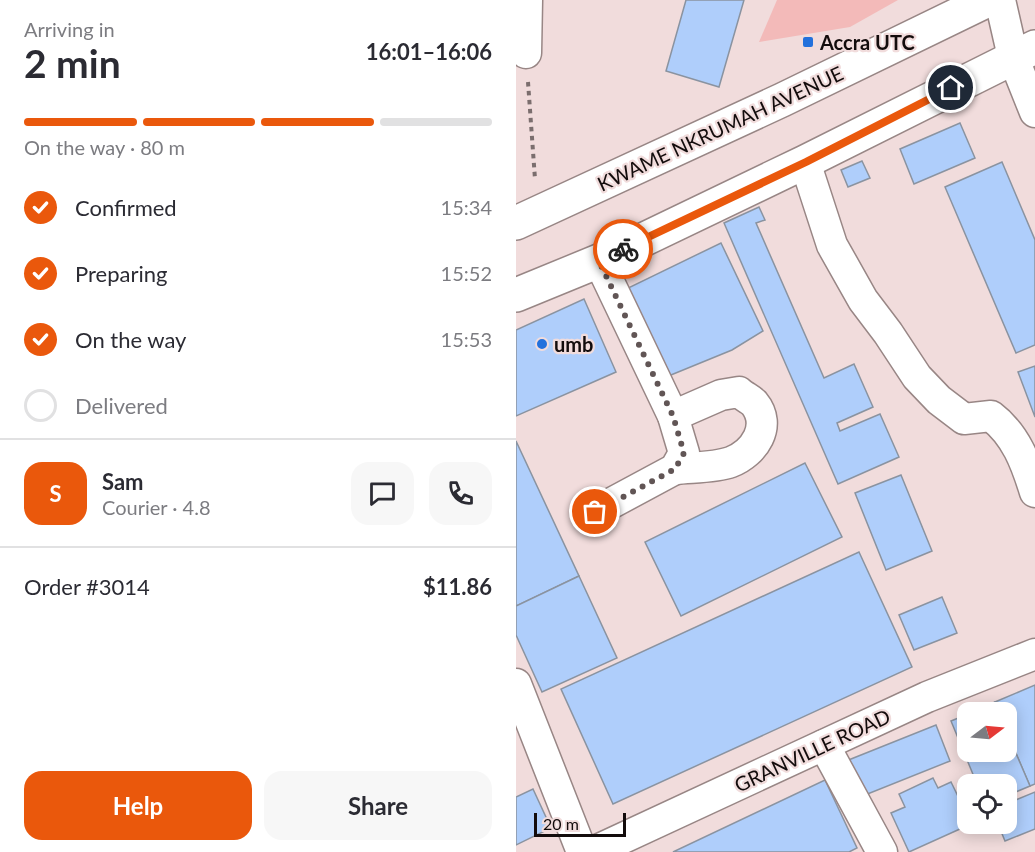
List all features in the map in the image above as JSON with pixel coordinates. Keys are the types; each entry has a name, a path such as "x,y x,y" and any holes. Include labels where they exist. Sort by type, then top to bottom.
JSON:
{"main road":[{"name":"KWAME NKRUMAH AVENUE","path":"527,218 782,100 988,0"},
{"path":"516,296 599,261 806,162 1024,52"}],"street":[{"path":"526,53 527,0"},
{"path":"1000,0 1024,52 1035,112"},
{"path":"806,162 832,245 863,300 917,377 939,400 964,419 992,416 1007,428 1026,463 1035,492"},
{"path":"599,261 673,416 684,453 675,469"},
{"path":"595,512 675,469 721,465 743,455 757,444 761,434 761,418 754,403 739,392 721,395 673,416"},
{"name":"GRANVILLE ROAD","path":"593,852 927,697 1035,654"},
{"path":"516,684 528,751 582,852"},
{"path":"824,745 882,852"}],"path":[{"path":"526,53 527,218"}],"shaded area":[{"path":"777,0 898,0 850,27 759,42"}],"building":[{"path":"686,0 744,0 719,87 666,71"},
{"path":"960,123 975,158 914,184 900,149"},
{"path":"862,161 870,178 848,187 841,170"},
{"path":"1002,162 1035,240 1035,345 1016,353 945,187"},
{"path":"759,207 765,220 756,223 824,378 854,364 873,407 837,423 840,431 880,414 899,457 838,484 724,223"},
{"path":"721,243 763,331 732,350 666,377 624,290"},
{"path":"584,299 616,372 516,416 516,330"},
{"path":"1035,366 1035,417 1018,372"},
{"path":"516,441 579,576 516,606"},
{"path":"805,463 842,537 681,616 645,542"},
{"path":"901,475 932,551 886,570 855,493"},
{"path":"859,552 912,667 613,804 561,689"},
{"path":"579,576 617,658 542,692 516,635 516,606"},
{"path":"942,597 957,633 914,650 899,615"},
{"path":"1035,685 1035,784 1030,786 1017,756 1017,702 995,702"},
{"path":"957,719 957,736 951,721"},
{"path":"936,725 950,761 860,797 846,761"},
{"path":"1017,756 1030,786 1017,791 1017,774 973,774 968,762 1017,762"},
{"path":"933,778 938,788 951,782 957,794 957,830 909,852 891,813 905,807 899,794"},
{"path":"825,780 857,848 849,852 673,852"},
{"path":"533,789 551,828 516,845 516,797"},
{"path":"1035,792 1035,829 1005,841 1002,834 1017,834 1017,799"}],"way so far":[{"path":"595,512 675,469 684,453 673,416 599,261 623,249"}],"place":[{"name":"Accra UTC","path":"808,42"},
{"name":"umb","path":"542,344"}],"route":[{"path":"623,249 806,162 951,88"}]}
